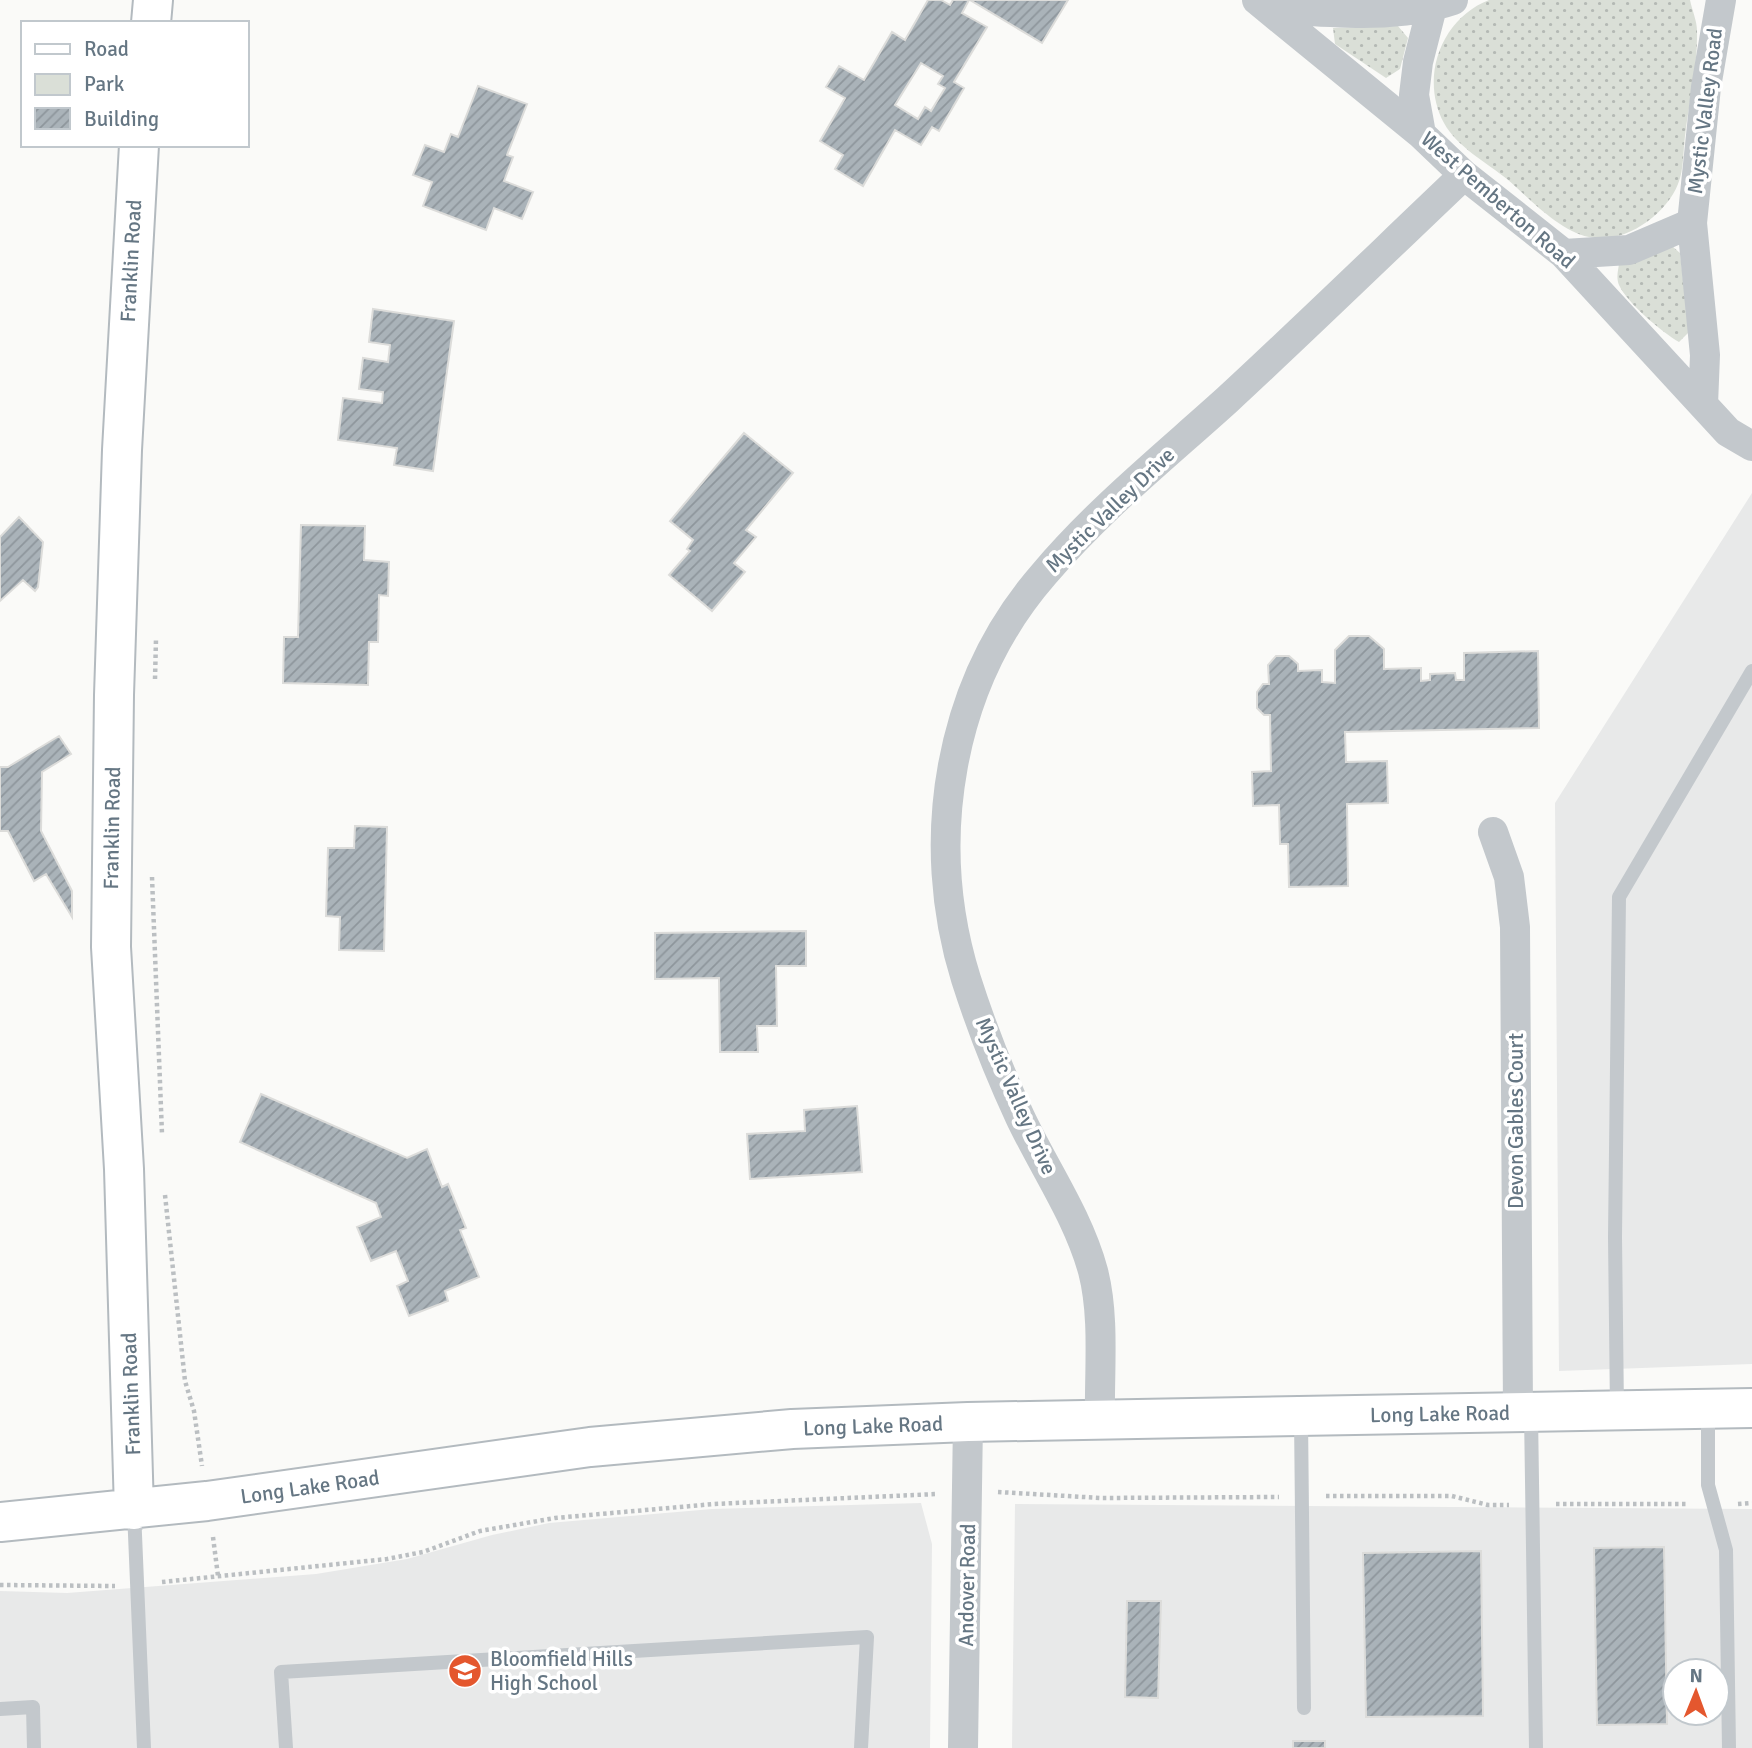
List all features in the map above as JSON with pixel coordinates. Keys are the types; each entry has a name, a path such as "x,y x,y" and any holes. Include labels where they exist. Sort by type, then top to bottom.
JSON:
{"main road":[{"path":"151,21 153,0"},
{"name":"Franklin Road","path":"134,1510 124,1169 111,947 114,695 122,450 139,147"},
{"name":"Long Lake Road","path":"0,1522 134,1510 590,1447 778,1430 1100,1419 1752,1408"}],"street":[{"name":"Mystic Valley Road","path":"1703,405 1705,355 1692,223 1706,87 1719,2"},
{"path":"1262,4 1344,13 1443,4 1414,95 1420,134"},
{"name":"West Pemberton Road","path":"1262,4 1420,134 1464,174 1564,254 1728,432 1752,446"},
{"name":"Mystic Valley Drive","path":"1100,1419 1098,1313 1094,1274 1079,1230 1021,1118 990,1048 965,974 951,914 945,857 947,800 954,752 981,670 1005,626 1041,576 1080,533 1309,324 1464,174"},
{"name":"Mystic Valley Road","path":"1564,254 1629,250 1692,223"},
{"name":"Devon Gables Court","path":"1493,832 1509,877 1515,927 1524,1412"},
{"name":"Andover Road","path":"963,1748 968,1422"}],"lane":[{"path":"1617,1410 1615,1237 1619,897 1752,671"},
{"path":"1708,1409 1708,1485 1726,1550 1729,1748"},
{"path":"1524,1412 1531,1504 1536,1748"},
{"path":"1301,1416 1304,1708"},
{"path":"134,1510 144,1748"},
{"path":"286,1748 281,1672 867,1637 861,1748"},
{"path":"0,1709 33,1707 34,1748"}],"path":[{"path":"153,691 157,660 155,626"},
{"path":"152,875 163,1141"},
{"path":"165,1192 177,1321 185,1381 194,1411 198,1440"},
{"path":"1015,1491 1101,1498 1452,1496 1488,1505 1752,1503"},
{"path":"171,1581 387,1559 423,1552 481,1531 555,1518 714,1504 917,1496"},
{"path":"214,1547 218,1576"},
{"path":"0,1585 106,1587"}],"shaded area":[{"path":"1752,493 1752,1364 1559,1371 1555,803"},
{"name":"Bloomfield Hills High School","path":"921,1503 932,1544 930,1748 0,1748 0,1591 67,1593 316,1574 407,1559 492,1535 549,1523 712,1509"},
{"path":"1015,1504 1752,1509 1752,1748 1012,1748"}],"green space":[{"path":"1489,0 1690,0 1696,23 1697,44 1681,173 1672,196 1654,217 1629,232 1602,238 1589,237 1566,228 1464,147 1449,131 1437,105 1434,87 1440,51 1459,20"},
{"path":"1398,26 1408,38 1400,69 1386,78 1335,44 1333,28"},
{"path":"1672,246 1680,253 1689,332 1679,342 1637,308 1623,292 1618,280 1619,264"}],"building":[{"path":"928,0 941,0 950,5 953,0 969,0 962,13 987,27 954,82 964,88 939,131 932,127 921,145 895,130 863,186 835,169 843,155 820,141 845,98 826,87 839,66 864,80 892,32 905,40","holes":["921,63 943,76 938,84 945,88 931,111 925,107 918,119 895,105"]},
{"path":"970,0 1068,0 1042,43"},
{"path":"478,86 527,104 507,155 513,157 504,181 533,192 522,219 494,208 486,230 423,206 432,182 413,175 425,145 444,152 451,134 458,137"},
{"path":"373,309 454,321 433,471 394,465 397,448 338,440 343,398 382,403 383,392 359,389 363,358 388,362 390,345 369,342"},
{"path":"744,433 793,473 746,530 756,537 734,563 745,572 712,611 669,575 690,551 687,549 693,540 670,521"},
{"path":"19,517 43,542 38,587 35,591 23,580 0,601 0,537"},
{"path":"301,525 365,526 364,560 389,562 388,596 379,595 378,642 369,642 368,685 283,683 284,637 298,637"},
{"path":"1349,636 1369,636 1384,649 1384,669 1421,668 1421,681 1430,680 1430,674 1455,673 1456,680 1464,680 1464,653 1538,651 1539,728 1345,732 1346,762 1387,761 1388,803 1347,804 1348,886 1289,887 1288,844 1280,844 1279,805 1253,806 1252,772 1271,771 1270,715 1264,715 1257,708 1257,692 1263,684 1269,684 1268,665 1276,656 1289,656 1298,664 1298,671 1322,670 1322,682 1335,683 1335,650"},
{"path":"59,736 71,754 42,772 41,831 72,891 72,917 46,874 34,881 8,831 0,831 0,767 8,767"},
{"path":"355,826 387,827 384,951 339,950 340,917 326,916 328,848 354,848"},
{"path":"806,931 806,966 776,966 777,1026 757,1026 758,1052 720,1052 719,978 655,979 655,933"},
{"path":"261,1094 407,1158 427,1149 442,1187 448,1184 466,1228 460,1230 479,1277 445,1291 448,1301 409,1316 397,1286 408,1281 396,1251 371,1261 357,1227 381,1217 376,1203 240,1142"},
{"path":"857,1106 862,1172 750,1179 747,1134 805,1131 804,1110"},
{"path":"1664,1547 1666,1657 1661,1657 1661,1724 1597,1725 1594,1548"},
{"path":"1481,1551 1483,1716 1366,1717 1363,1553"},
{"path":"1127,1601 1161,1601 1158,1698 1125,1697"},
{"path":"1293,1741 1325,1741 1325,1748 1293,1748"}],"place":[{"name":"Bloomfield Hills High School","path":"465,1671"}]}
